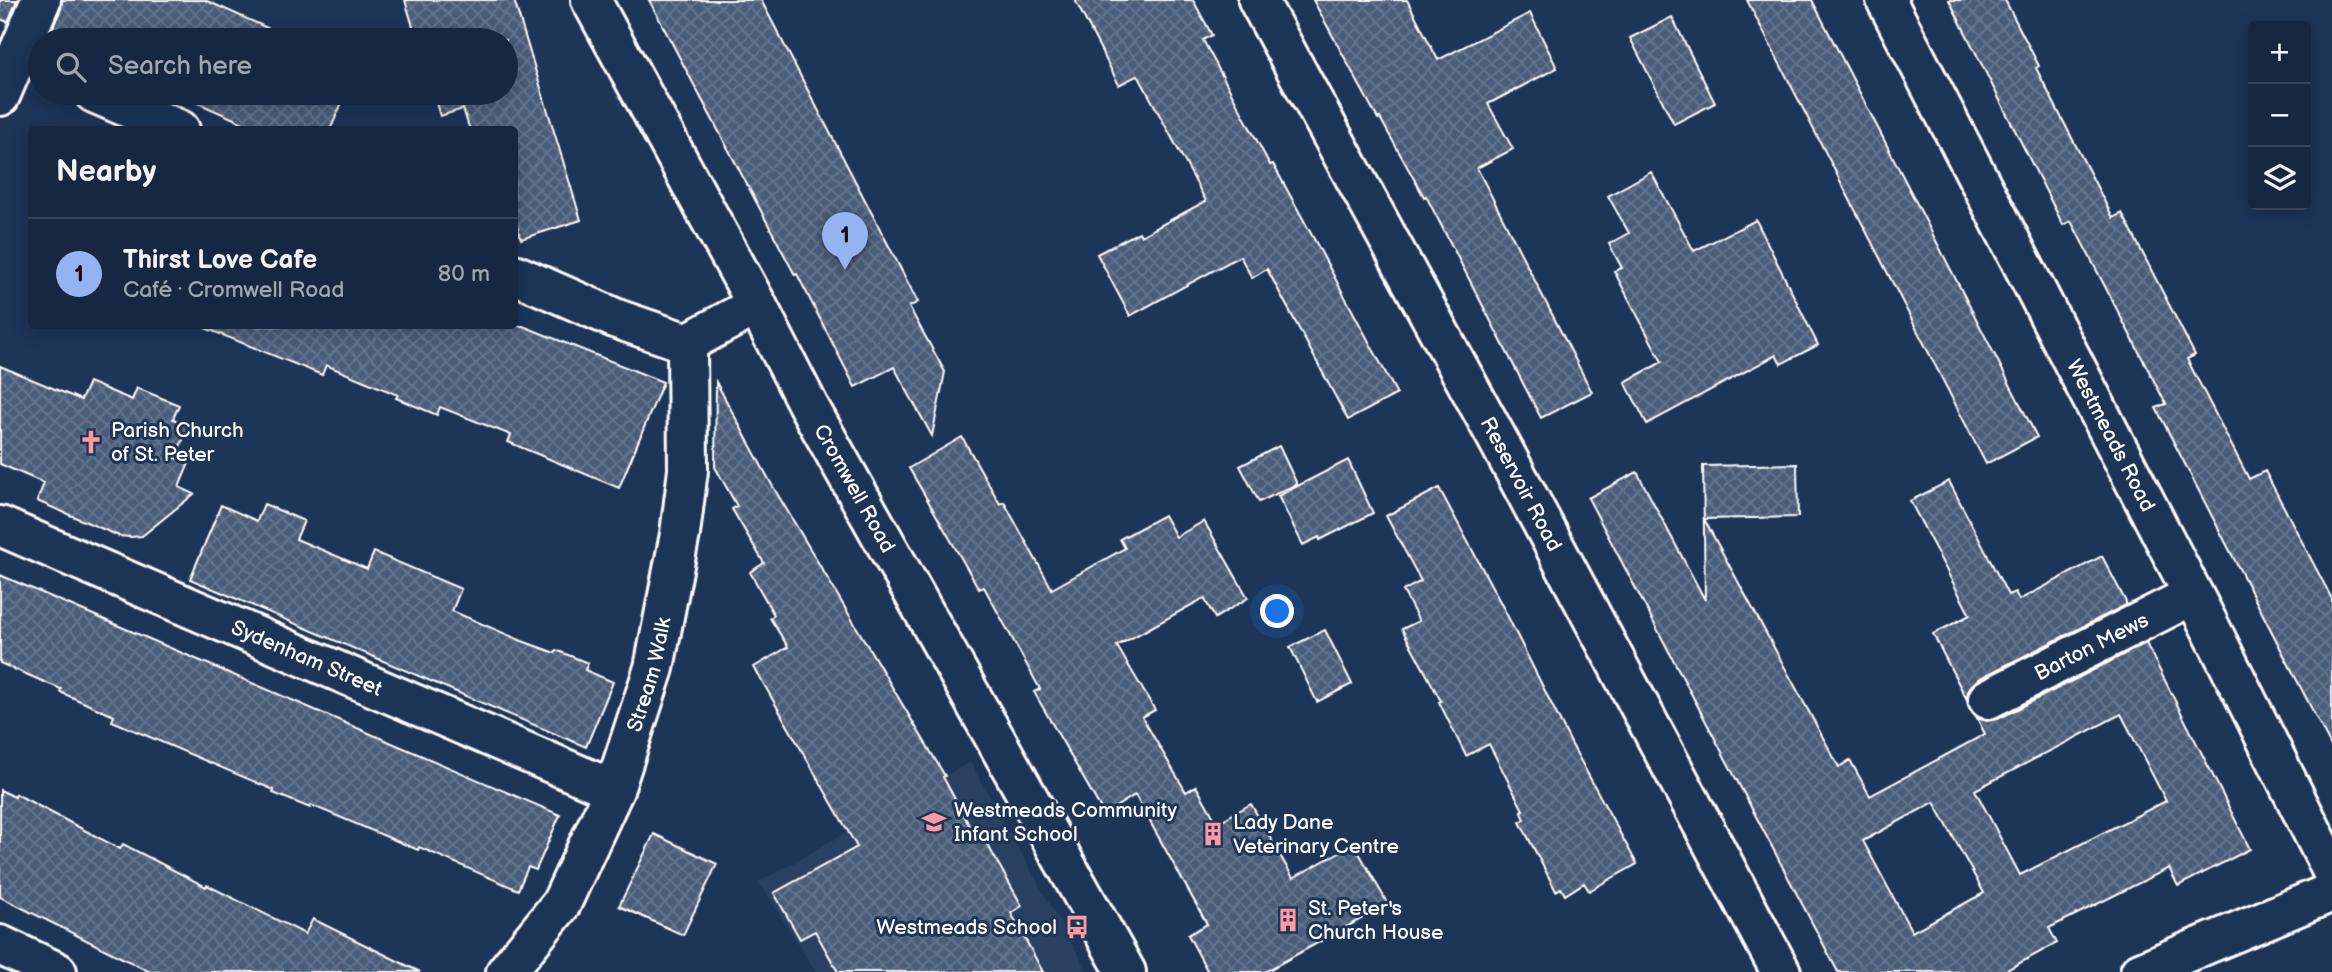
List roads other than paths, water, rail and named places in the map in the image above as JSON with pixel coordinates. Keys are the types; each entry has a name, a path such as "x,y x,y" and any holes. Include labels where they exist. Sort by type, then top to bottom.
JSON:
{"street":[{"path":"30,28 40,0"},
{"name":"Cromwell Road","path":"591,0 815,417 1126,972"},
{"name":"Reservoir Road","path":"1258,0 1498,440 1781,972"},
{"name":"Westmeads Road","path":"1886,0 2332,871"},
{"path":"0,96 18,61 28,33"},
{"path":"122,105 171,126"},
{"path":"518,276 617,319 687,343 757,305"},
{"name":"Stream Walk","path":"506,972 561,904 614,790 654,668 678,547 688,470 687,343"},
{"name":"Sydenham Street","path":"0,526 614,790"},
{"name":"Barton Mews","path":"1988,699 2193,595"},
{"path":"2140,972 2332,891"},
{"path":"0,945 57,972"}],"place":[{"name":"Thirst Love Cafe","path":"845,270"},
{"name":"Parish Church of St. Peter","path":"91,442"},
{"name":"Westmeads Community Infant School","path":"934,822"},
{"name":"Lady Dane Veterinary Centre","path":"1213,834"},
{"name":"St. Peter's Church House","path":"1288,920"},
{"name":"Westmeads School","path":"1077,927"}]}
